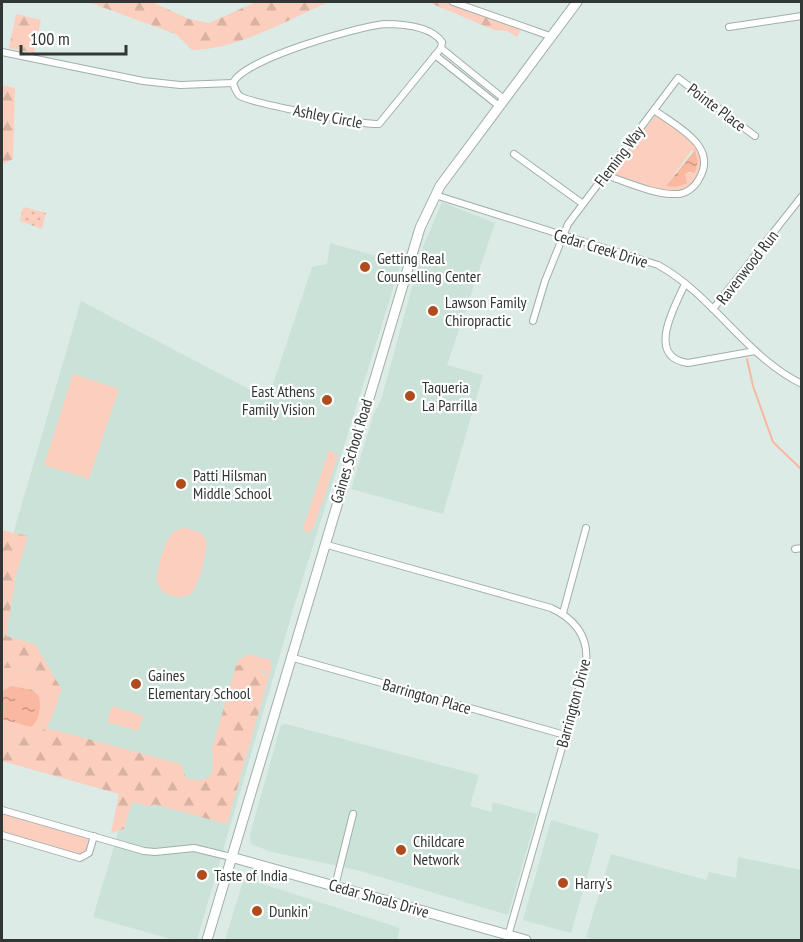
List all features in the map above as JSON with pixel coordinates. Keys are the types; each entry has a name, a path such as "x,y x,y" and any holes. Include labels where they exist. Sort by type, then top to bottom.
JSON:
{"main road":[{"name":"Gaines School Road","path":"207,940 412,250 435,195 577,2"},
{"name":"Cedar Shoals Drive","path":"231,857 526,940"}],"street":[{"path":"453,2 550,36"},
{"path":"729,27 801,16"},
{"path":"2,52 143,81 180,85 234,83 238,73 269,58 365,26 405,24 436,36 442,42 441,48 501,103"},
{"name":"Ashley Circle","path":"234,83 241,96 379,124 441,48"},
{"path":"435,56 501,103"},
{"name":"Fleming Way","path":"533,321 561,236 678,78"},
{"name":"Pointe Place","path":"678,78 755,135"},
{"path":"605,175 668,194 681,194 692,188 700,178 704,155 699,142 654,110"},
{"path":"514,154 583,204"},
{"name":"Cedar Creek Drive","path":"435,195 561,236 648,261 669,271 713,309 755,351 801,384"},
{"name":"Ravenwood Run","path":"713,309 801,196"},
{"path":"795,206 801,211"},
{"path":"685,284 666,330 667,347 678,362 688,363 755,351"},
{"path":"323,544 563,613 586,528"},
{"name":"Barrington Drive","path":"508,936 587,656 580,630 563,613"},
{"name":"Barrington Place","path":"290,656 565,735"},
{"path":"2,810 144,851 194,848 231,857"},
{"path":"335,886 353,814"},
{"path":"2,835 80,858 89,853 94,836"}],"shaded area":[{"path":"442,202 495,223 447,365 483,375 443,514 351,489 373,416 381,400 423,247"},
{"path":"330,243 401,263 293,610 197,940 174,940 93,917 129,796 2,759 2,572 81,301 268,399 312,267 327,264"},
{"path":"286,724 479,775 470,806 492,812 492,802 537,814 508,915 357,870 272,852 251,844 250,834 281,725"},
{"path":"551,820 599,834 571,933 523,920"},
{"path":"611,854 706,880 709,872 736,878 738,857 801,870 801,940 597,940 586,937"},
{"path":"244,878 400,928 397,940 225,940"}],"green space":[{"path":"88,2 152,2 189,19 209,23 256,2 329,2 228,45 192,50 176,34"},
{"path":"428,2 450,2 521,30 517,37 507,31 494,30"},
{"path":"16,14 41,20 34,53 9,48"},
{"path":"2,85 15,88 13,159 2,164"},
{"path":"656,115 683,132 691,140 697,148 702,167 698,177 690,186 672,192 615,176 612,172","holes":["691,151 694,151 698,161 695,173 687,173 666,186"]},
{"path":"23,207 46,213 42,229 20,221"},
{"path":"73,374 119,389 89,479 44,465"},
{"path":"329,450 338,456 314,526 308,534 303,528"},
{"path":"185,528 196,531 205,538 205,558 193,590 186,596 176,597 166,593 159,586 158,571 170,536 176,530"},
{"path":"2,530 28,536 16,575 6,636 35,644 62,690 58,696 43,676 28,670 2,668"},
{"path":"249,654 270,660 272,666 269,676 264,671 236,666 238,660"},
{"path":"244,664 269,676 227,824 153,804 152,807 132,802 124,829 111,833 119,794 2,761 2,731 30,736 47,728 181,764 186,778 199,781 209,777 213,770 212,749 236,666"},
{"path":"2,668 27,670 51,681 56,688 58,700 47,728 30,736 2,731"},
{"path":"112,706 143,716 138,731 107,722"},
{"path":"2,812 89,837 87,851 79,855 2,832"}],"water":[{"path":"695,150 698,161 695,173 685,174 687,183 676,187 666,186"},
{"path":"11,686 32,690 39,696 39,713 31,727 2,719 3,691"}],"waterway":[{"path":"747,359 753,386 773,442 802,470"}],"place":[{"name":"Getting Real Counselling Center","path":"365,267"},
{"name":"Lawson Family Chiropractic","path":"433,311"},
{"name":"Taqueria La Parrilla","path":"410,396"},
{"name":"East Athens Family Vision","path":"327,400"},
{"name":"Patti Hilsman Middle School","path":"181,484"},
{"name":"Gaines Elementary School","path":"136,684"},
{"name":"Childcare Network","path":"401,850"},
{"name":"Taste of India","path":"202,875"},
{"name":"Harry's","path":"563,883"},
{"name":"Dunkin'","path":"257,911"}]}
